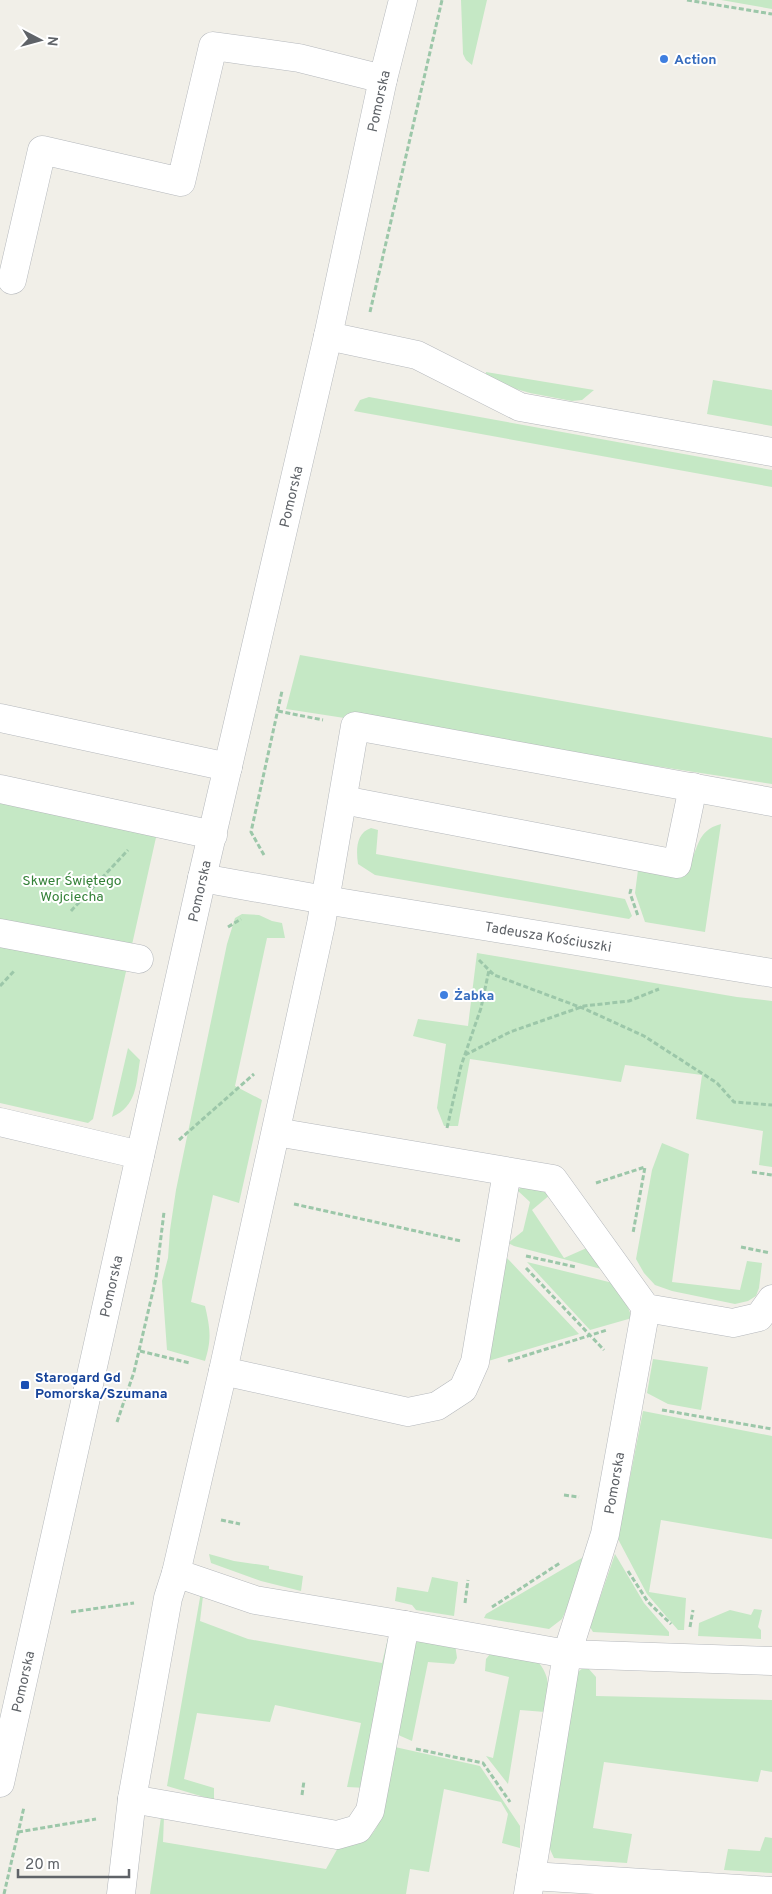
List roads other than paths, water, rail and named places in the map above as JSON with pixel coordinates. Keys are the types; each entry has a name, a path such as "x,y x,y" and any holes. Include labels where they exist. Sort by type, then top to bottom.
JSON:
{"street":[{"name":"Pomorska","path":"0,1783 202,878 328,336 383,79 402,0"},
{"path":"12,280 42,150 181,182 213,46 299,58 383,79"},
{"path":"328,336 417,355 520,407 772,452"},
{"path":"0,718 228,768"},
{"path":"121,1894 131,1811 172,1585 223,1370 297,1036 325,900 355,726 772,802"},
{"path":"343,800 677,864 693,787"},
{"path":"0,789 213,835"},
{"name":"Tadeusza Kościuszki","path":"202,878 772,973"},
{"path":"0,933 139,959"},
{"path":"0,1122 140,1155"},
{"path":"276,1132 553,1179 645,1314 733,1323 759,1317 772,1299"},
{"path":"223,1370 408,1412 437,1406 463,1389 475,1362 507,1172"},
{"name":"Pomorska","path":"645,1314 605,1534 568,1654 530,1885 772,1891"},
{"path":"172,1585 568,1654 772,1661"},
{"path":"131,1811 337,1834 358,1829 370,1811 405,1625"}],"place":[{"name":"Action","path":"664,59"},
{"name":"Żabka","path":"444,995"},
{"name":"Starogard Gd Pomorska/Szumana","path":"25,1385"}],"park label":[{"name":"Skwer Świętego Wojciecha","path":"72,888"}]}
